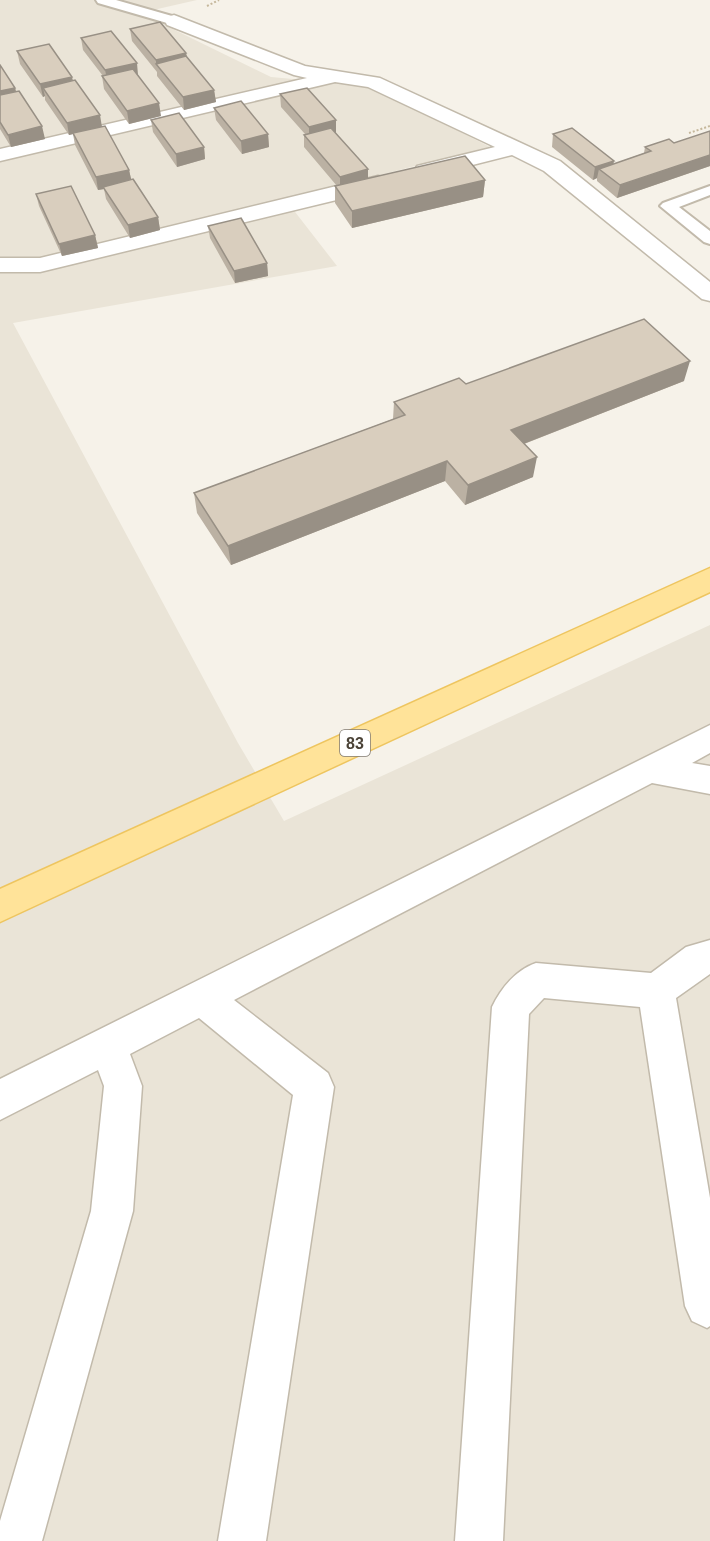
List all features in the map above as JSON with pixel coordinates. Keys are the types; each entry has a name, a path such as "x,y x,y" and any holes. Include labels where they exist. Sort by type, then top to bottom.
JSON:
{"main road":[{"name":"83","path":"0,906 710,579"}],"street":[{"path":"174,21 301,71 374,82 552,166 710,294"},
{"path":"0,155 337,76"},
{"path":"0,265 40,265 516,148"},
{"path":"0,1100 710,738"},
{"path":"649,770 710,780"},
{"path":"479,1541 511,1007 536,980 656,991 699,959 710,957"},
{"path":"656,991 707,1306"},
{"path":"201,998 314,1087 242,1541"},
{"path":"18,1541 112,1211 123,1086 108,1045"}],"lane":[{"path":"102,0 174,21"},
{"path":"710,190 668,206 710,239"}],"path":[{"path":"689,133 710,126"}],"shaded area":[{"path":"0,0 197,0 140,13 271,77 370,86 490,147 285,199 337,266 13,323 238,743 284,821 710,625 710,1541 0,1541"}],"building":[{"path":"160,22 186,53 156,60 130,29"},
{"path":"111,31 137,63 105,70 81,38"},
{"path":"49,44 72,77 40,84 17,51"},
{"path":"186,56 214,90 183,97 156,64"},
{"path":"0,65 15,88 0,91"},
{"path":"133,69 159,103 127,111 102,76"},
{"path":"75,80 100,115 67,123 43,88"},
{"path":"307,88 336,120 309,127 280,94"},
{"path":"19,91 42,126 8,135 0,122 0,95"},
{"path":"241,101 268,134 241,141 214,108"},
{"path":"179,113 204,147 176,154 151,120"},
{"path":"105,126 129,170 96,177 73,133"},
{"path":"331,128 368,169 340,177 304,135"},
{"path":"572,128 614,161 595,167 553,134"},
{"path":"710,131 710,155 620,185 599,169 651,151 645,147 669,139 674,143"},
{"path":"465,156 485,180 352,211 335,186"},
{"path":"133,179 158,217 128,225 103,187"},
{"path":"71,186 95,235 59,244 36,194"},
{"path":"241,218 267,263 234,271 208,226"},
{"path":"644,319 690,361 511,430 537,457 468,485 447,461 228,546 194,493 405,415 394,402 459,378 466,384"}]}
